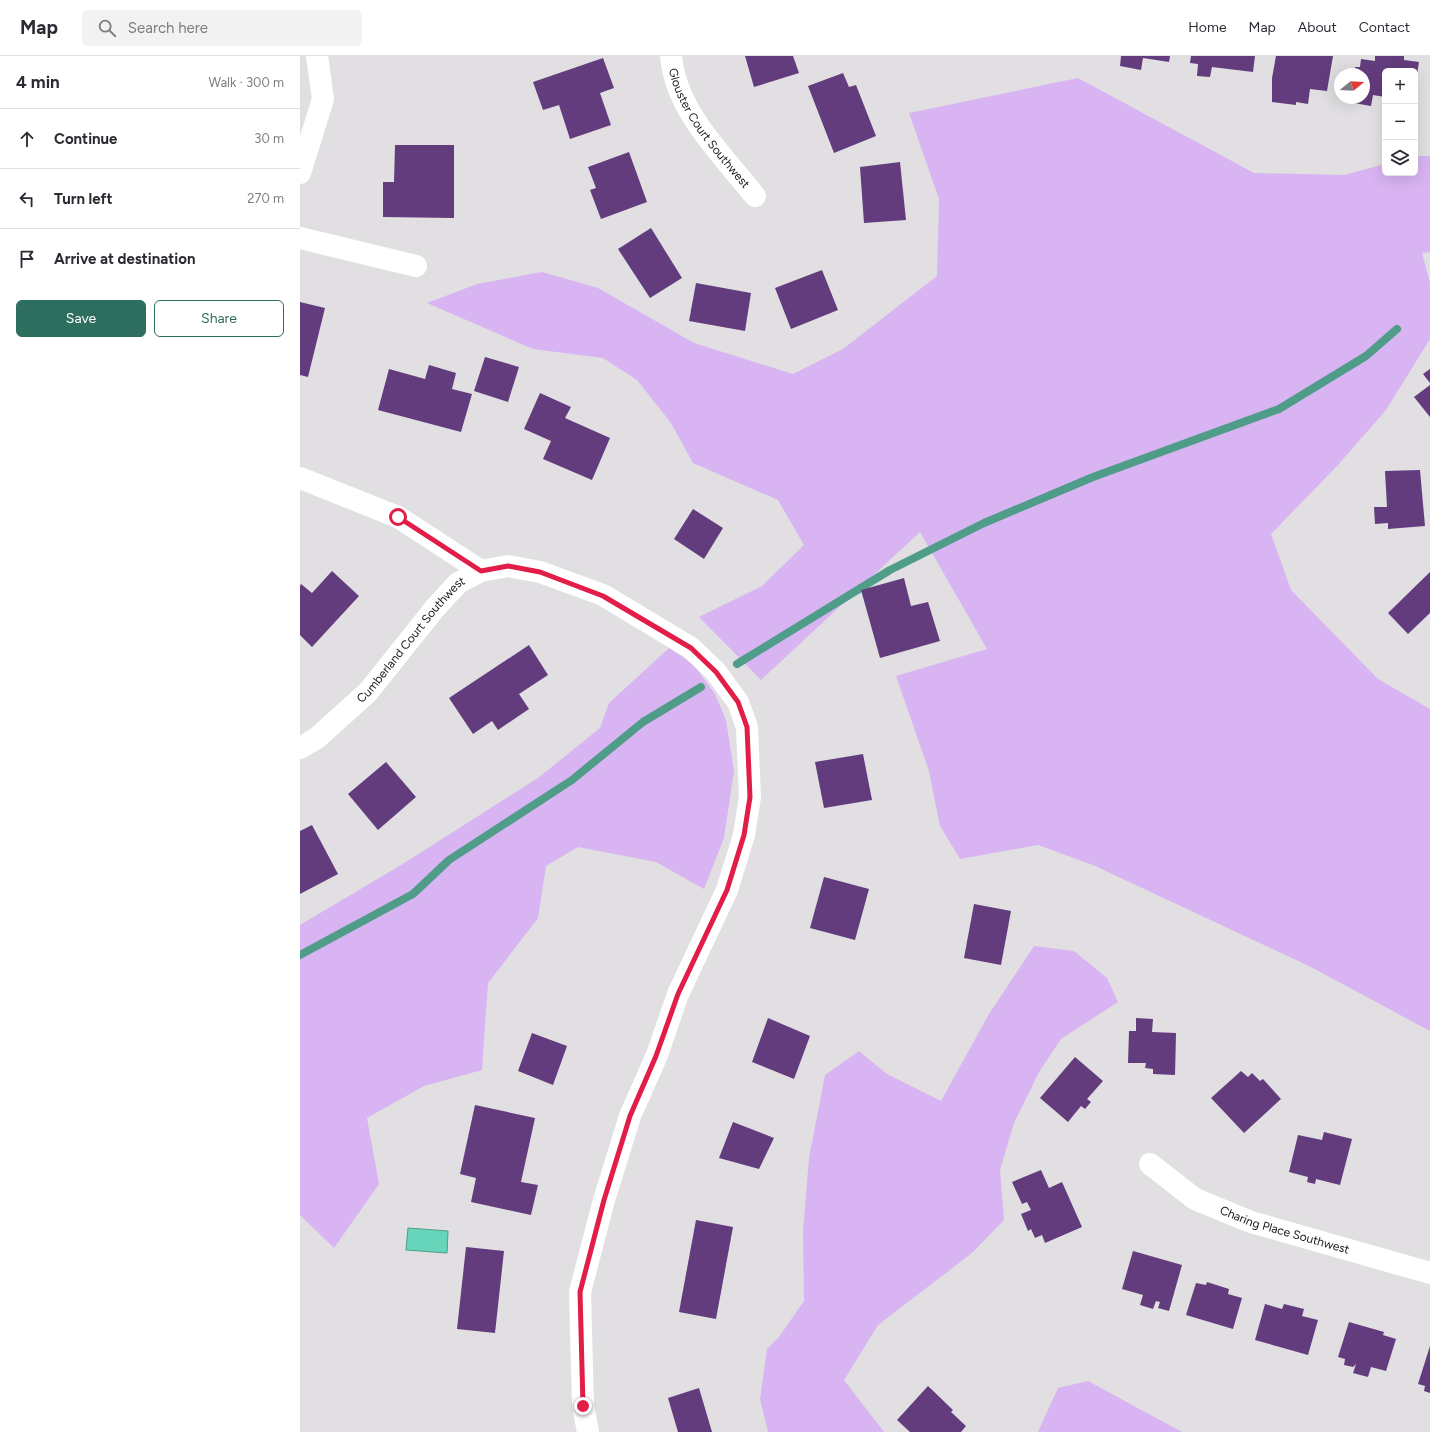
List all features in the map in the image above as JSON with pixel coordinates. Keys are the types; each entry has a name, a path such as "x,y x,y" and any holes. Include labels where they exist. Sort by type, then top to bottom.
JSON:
{"street":[{"path":"300,173 323,99 317,56"},
{"name":"Glouster Court Southwest","path":"671,56 672,72 689,113 755,196"},
{"path":"300,238 416,266"},
{"path":"300,478 398,517 481,571"},
{"name":"Cumberland Court Southwest","path":"300,748 317,738 368,692 435,608 458,584 481,571 508,566 540,572 603,596 691,648 716,672 738,702 747,727 750,797 744,835 727,890 678,994 656,1056 630,1116 604,1200 580,1292 583,1406 588,1432"},
{"name":"Charing Place Southwest","path":"1150,1164 1195,1199 1251,1222 1430,1273"}],"shaded area":[{"path":"1078,78 1254,173 1344,175 1382,165 1382,176 1418,176 1418,156 1430,156 1430,252 1422,253 1430,283 1430,339 1386,410 1337,466 1271,534 1291,590 1378,679 1430,709 1430,1031 1311,967 1093,865 1038,845 960,859 940,826 929,771 896,676 987,649 920,532 761,680 699,617 762,586 804,545 778,500 693,463 671,423 637,380 603,358 533,349 427,303 477,284 542,272 598,288 694,343 793,374 843,349 937,276 939,199 909,113"},
{"path":"669,648 693,664 715,694 726,720 734,771 724,838 704,889 656,862 578,847 546,866 538,918 488,983 482,1070 424,1086 367,1118 379,1184 334,1248 300,1215 300,925 406,862 538,778 600,728 609,703"},
{"path":"1034,946 1074,951 1107,978 1118,1002 1061,1039 1039,1072 1014,1123 1000,1170 1004,1220 972,1253 878,1325 844,1380 884,1432 768,1432 760,1399 767,1349 779,1337 804,1301 803,1231 809,1158 825,1075 859,1051 887,1074 941,1101 989,1014"},
{"path":"408,1228 448,1231 447,1253 406,1250"},
{"path":"1088,1381 1182,1432 1038,1432 1058,1388"}],"building":[{"path":"745,56 793,56 799,73 754,87"},
{"path":"1121,56 1170,56 1169,62 1143,58 1141,70 1120,66"},
{"path":"1191,56 1255,56 1253,72 1212,67 1210,77 1197,76 1198,64 1190,63"},
{"path":"1276,56 1333,56 1327,91 1310,89 1308,104 1296,102 1296,105 1272,102 1272,78"},
{"path":"1375,56 1404,56 1404,60 1419,62 1418,68 1382,68 1382,96 1373,95 1371,106 1360,104 1370,104 1370,68 1355,67 1360,67 1361,59 1375,61"},
{"path":"603,58 614,88 600,93 611,125 570,139 559,105 543,110 533,82"},
{"path":"843,73 849,87 856,85 876,136 834,153 808,86"},
{"path":"395,145 454,145 454,218 383,217 383,182 394,182"},
{"path":"629,152 647,202 601,219 590,190 596,188 588,167"},
{"path":"900,162 906,220 864,223 860,167"},
{"path":"651,228 682,278 650,298 618,249"},
{"path":"822,270 838,310 791,329 775,288"},
{"path":"696,283 751,293 745,331 689,321"},
{"path":"300,302 325,308 308,377 300,375"},
{"path":"485,357 519,367 508,402 474,391"},
{"path":"429,365 456,373 452,389 472,394 461,432 378,410 389,369 425,379"},
{"path":"1430,369 1430,383 1423,374"},
{"path":"1430,385 1430,417 1414,397"},
{"path":"540,393 571,407 565,418 610,438 592,480 543,459 551,441 524,429"},
{"path":"1420,470 1425,526 1388,529 1388,523 1375,524 1374,507 1387,507 1385,471"},
{"path":"693,509 723,528 704,559 674,539"},
{"path":"332,571 359,596 312,647 300,635 300,586 301,584 312,593"},
{"path":"1430,572 1430,613 1408,634 1388,613"},
{"path":"904,578 911,606 928,602 940,641 880,658 861,590"},
{"path":"529,645 548,675 519,694 529,709 498,730 492,721 473,734 449,698"},
{"path":"863,754 872,800 824,808 815,762"},
{"path":"386,762 416,797 378,830 348,794"},
{"path":"312,825 338,874 300,894 300,831"},
{"path":"824,877 869,889 855,940 810,928"},
{"path":"974,904 1011,911 1001,965 964,958"},
{"path":"768,1018 810,1036 794,1079 752,1062"},
{"path":"1136,1018 1153,1019 1152,1032 1176,1033 1175,1075 1153,1074 1153,1069 1145,1068 1146,1063 1128,1063 1129,1031 1136,1031"},
{"path":"532,1033 567,1046 553,1085 518,1071"},
{"path":"1075,1057 1103,1081 1087,1099 1091,1102 1085,1109 1081,1106 1068,1122 1040,1098"},
{"path":"1241,1071 1248,1077 1252,1073 1260,1081 1263,1079 1281,1099 1244,1133 1211,1098"},
{"path":"475,1105 535,1118 521,1182 538,1185 531,1215 471,1202 476,1178 460,1174"},
{"path":"733,1122 774,1138 759,1169 719,1158"},
{"path":"1324,1132 1352,1139 1340,1185 1316,1179 1315,1184 1307,1182 1308,1177 1289,1172 1298,1135 1322,1140"},
{"path":"1041,1170 1049,1188 1062,1182 1082,1227 1045,1243 1042,1235 1035,1238 1031,1229 1028,1231 1021,1214 1031,1210 1027,1202 1022,1204 1012,1182"},
{"path":"696,1220 733,1227 716,1319 679,1312"},
{"path":"466,1247 504,1251 495,1333 457,1329"},
{"path":"1133,1251 1182,1265 1169,1311 1158,1308 1160,1302 1156,1301 1153,1309 1140,1305 1143,1295 1122,1289"},
{"path":"1207,1282 1229,1289 1228,1294 1242,1298 1233,1329 1186,1315 1196,1283 1206,1285"},
{"path":"1265,1304 1282,1309 1284,1304 1304,1309 1302,1316 1318,1320 1308,1355 1255,1340"},
{"path":"1349,1322 1384,1332 1383,1335 1396,1339 1386,1371 1371,1367 1368,1377 1353,1373 1356,1364 1353,1367 1344,1365 1345,1359 1338,1357"},
{"path":"1430,1346 1430,1393 1424,1391 1425,1386 1418,1384"},
{"path":"928,1386 953,1410 951,1412 966,1426 961,1432 910,1432 897,1420"},
{"path":"699,1388 712,1432 678,1432 668,1398"}],"waterway":[{"path":"737,664 890,570 984,523 1093,477 1279,409 1366,356 1397,329"},
{"path":"300,955 413,894 449,860 572,780 643,722 701,687"}],"route":[{"path":"398,517 481,571 508,566 540,572 603,596 691,648 716,672 738,702 747,727 750,797 744,835 727,890 678,994 656,1056 630,1116 604,1200 580,1292 583,1406"}]}
